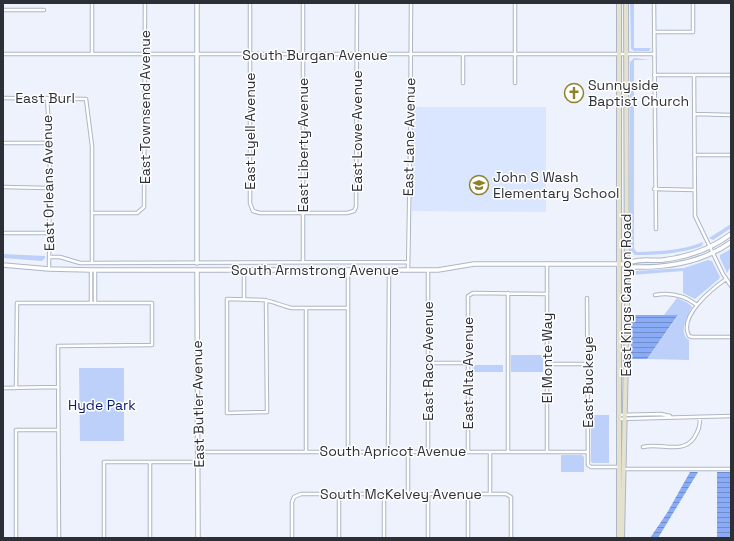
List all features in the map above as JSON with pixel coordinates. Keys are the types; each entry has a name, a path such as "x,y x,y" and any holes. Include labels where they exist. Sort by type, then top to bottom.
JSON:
{"main road":[{"name":"East Kings Canyon Road","path":"618,538 619,3"},
{"name":"East Kings Canyon Road","path":"622,538 624,500 626,264 626,3"},
{"path":"619,467 621,470 624,500"}],"street":[{"path":"92,3 92,54"},
{"name":"East Townsend Avenue","path":"92,213 135,213 141,211 144,204 145,3"},
{"path":"197,3 197,263"},
{"name":"East Lyell Avenue","path":"250,3 250,202 253,211 260,214 303,213"},
{"name":"East Liberty Avenue","path":"303,3 303,262"},
{"name":"East Lowe Avenue","path":"303,213 347,213 354,211 356,203 357,3"},
{"name":"East Lane Avenue","path":"408,270 408,159 411,137 411,3"},
{"path":"515,3 515,83"},
{"path":"654,3 654,189 656,229"},
{"path":"654,32 693,32 693,3"},
{"path":"3,10 44,10"},
{"name":"South Burgan Avenue","path":"3,54 654,54"},
{"path":"463,55 463,83"},
{"path":"654,75 731,76"},
{"path":"694,75 694,190 696,216 709,247 731,286"},
{"name":"East Burl","path":"3,98 86,98 88,127 92,146 92,213"},
{"name":"East Orleans Avenue","path":"47,98 50,143 49,269"},
{"path":"694,114 731,115"},
{"path":"4,143 50,143"},
{"path":"694,155 731,155"},
{"path":"3,187 49,188"},
{"path":"654,189 694,190"},
{"path":"92,213 92,263"},
{"path":"4,233 50,233"},
{"path":"626,264 632,261 662,260 683,257 709,247 731,234"},
{"path":"626,264 632,267 665,266 693,261 712,253 731,242"},
{"name":"South Armstrong Avenue","path":"49,256 60,257 77,262 92,263 408,262"},
{"name":"South Armstrong Avenue","path":"3,265 49,269 93,270 428,270 474,264 626,264"},
{"name":"El Monte Way","path":"546,452 547,264"},
{"path":"91,303 93,270"},
{"path":"93,270 95,303"},
{"name":"East Butler Avenue","path":"197,270 198,538"},
{"path":"244,270 244,299"},
{"path":"348,270 348,451"},
{"path":"388,452 389,270"},
{"name":"East Raco Avenue","path":"428,270 428,452"},
{"path":"726,279 707,293 697,305 688,325 689,336 731,337"},
{"path":"508,452 508,293 547,294"},
{"name":"East Alta Avenue","path":"468,452 469,294 508,293"},
{"path":"655,295 681,295 697,305"},
{"name":"East Buckeye","path":"588,298 589,466 619,467"},
{"path":"266,300 266,412 227,413 227,299 266,300 288,307 348,308"},
{"path":"16,388 17,303 152,303 152,345 58,346 58,538"},
{"path":"306,308 306,451"},
{"path":"428,363 468,363"},
{"path":"547,364 588,364"},
{"path":"3,388 58,387"},
{"path":"618,417 662,419 672,417 731,416"},
{"path":"643,447 655,445 678,447 686,446 699,430 700,417"},
{"path":"16,538 16,430 58,430"},
{"name":"South Apricot Avenue","path":"198,452 588,452"},
{"path":"408,452 408,494"},
{"path":"490,452 490,494"},
{"path":"104,538 104,462 198,462"},
{"path":"150,462 150,538"},
{"path":"624,469 731,469"},
{"name":"South McKelvey Avenue","path":"292,538 292,502 294,497 300,494 490,494 509,495 511,499 511,538"},
{"path":"339,494 339,538"},
{"path":"384,494 384,538"},
{"path":"428,494 428,538"},
{"path":"468,494 468,538"}],"shaded area":[{"name":"John S Wash Elementary School","path":"414,107 546,107 546,212 412,211 411,159 414,134"}],"green space":[{"path":"630,3 634,3 634,48 651,48 649,51 634,51 631,49"},
{"path":"634,58 650,60 634,60 634,249 637,252 671,250 703,242 702,246 685,251 660,254 635,255 630,251 630,62"},
{"path":"731,224 731,228 713,240 709,238"},
{"path":"731,249 731,266 727,273 720,255"},
{"path":"3,254 45,256 45,258 42,261 3,258"},
{"path":"708,260 712,261 720,277 695,299 683,293 683,271 631,275 636,271 684,268"},
{"path":"677,298 688,303 692,307 684,325 684,334 689,340 689,360 647,359 678,316 664,315"},
{"path":"511,355 543,355 543,372 511,372"},
{"path":"472,365 503,365 503,372 472,372"},
{"name":"Hyde Park","path":"79,368 124,368 124,441 80,441"},
{"path":"591,415 609,415 609,463 591,462"},
{"path":"561,455 582,455 584,457 584,472 561,472"}],"water":[{"path":"631,315 678,315 647,359 631,359"},
{"path":"690,472 698,472 658,538 650,538 667,513"},
{"path":"717,472 731,472 731,538 717,538"}],"place":[{"name":"Sunnyside Baptist Church","path":"574,93"},
{"name":"John S Wash Elementary School","path":"479,185"}]}
